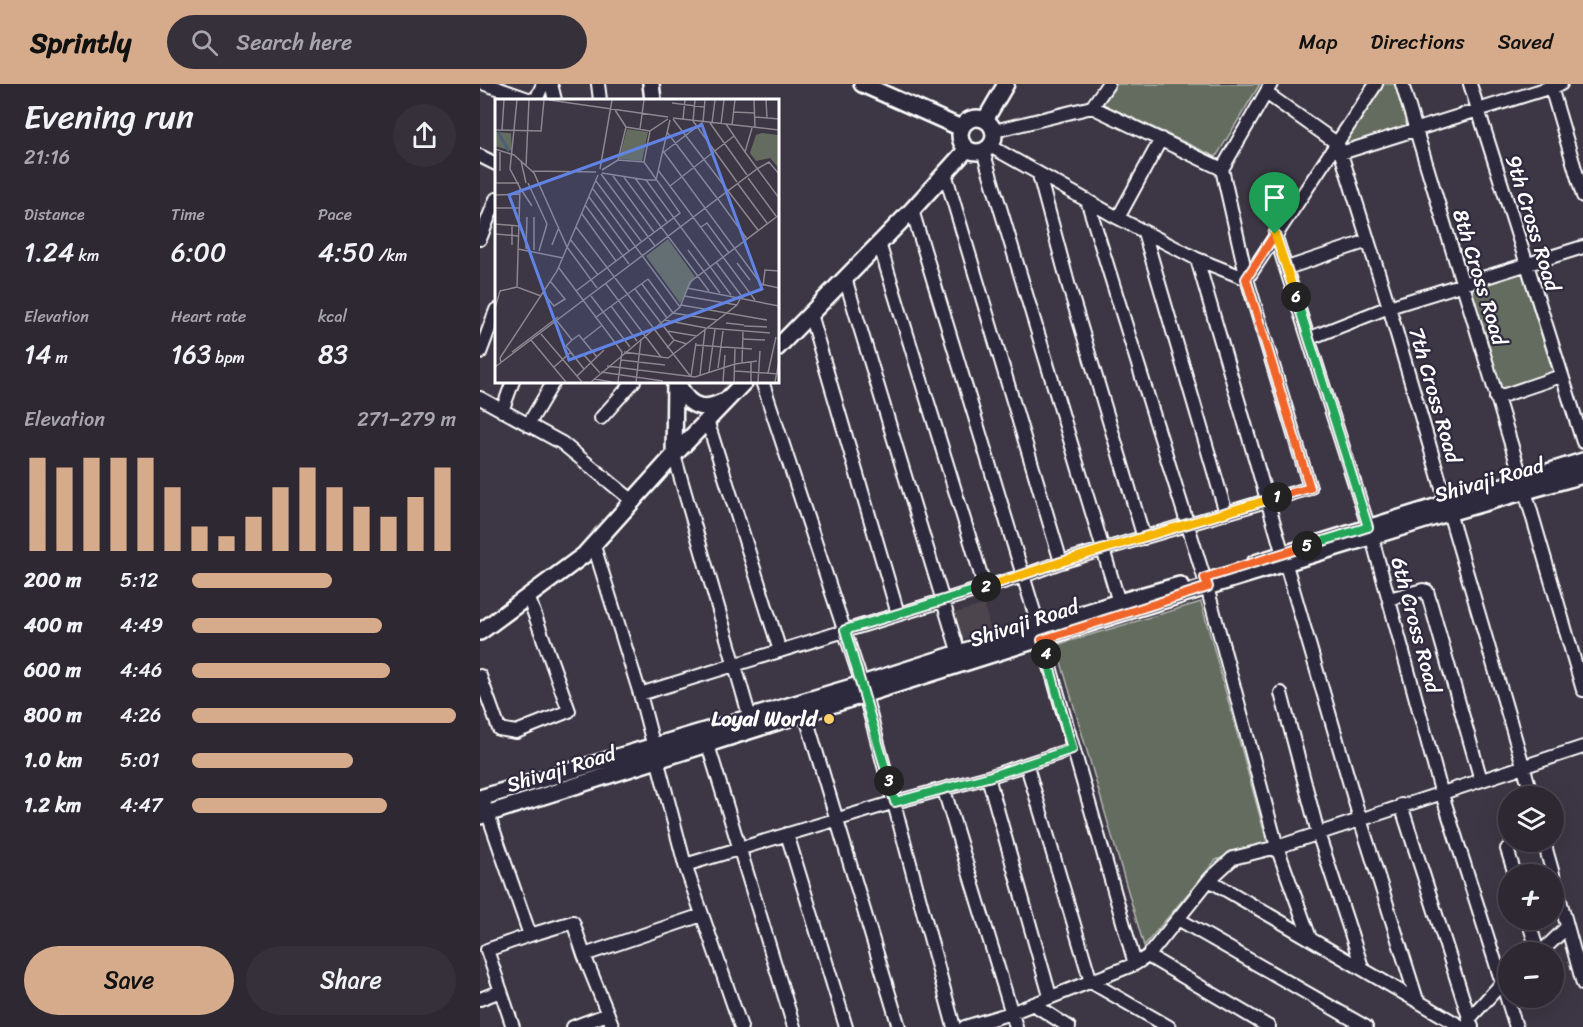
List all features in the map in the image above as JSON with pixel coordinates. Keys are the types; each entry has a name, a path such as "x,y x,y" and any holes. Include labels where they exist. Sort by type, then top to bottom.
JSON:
{"street":[{"path":"485,84 531,99"},
{"path":"535,99 543,84"},
{"path":"551,84 555,99"},
{"path":"598,84 600,99"},
{"path":"651,84 653,99"},
{"path":"862,84 961,128"},
{"path":"987,148 994,139 989,125 1006,84"},
{"path":"1092,107 1108,84"},
{"path":"1246,279 1275,234 1340,148 1376,84"},
{"name":"8th Cross Road","path":"1402,84 1461,285 1524,485 1583,690"},
{"name":"9th Cross Road","path":"1470,84 1583,442"},
{"path":"1340,148 1478,111 1554,86 1583,196"},
{"path":"640,694 1023,576 1061,562 1310,488 1246,279 1222,169 1269,88 1340,148"},
{"path":"967,149 960,139 961,128 969,120 989,125 1092,107 1222,169"},
{"path":"1118,218 1161,139"},
{"path":"987,148 1120,608"},
{"path":"778,347 912,210 967,149 987,148 1144,232 1246,279"},
{"name":"7th Cross Road","path":"1340,148 1389,306 1446,508 1529,786"},
{"path":"480,156 495,164"},
{"path":"945,173 1061,562"},
{"path":"1038,175 1144,538"},
{"path":"1087,200 1206,583 1277,847 1310,938"},
{"path":"912,210 1041,634 1072,749 1136,964"},
{"path":"480,239 493,217"},
{"path":"1144,232 1226,513"},
{"name":"6th Cross Road","path":"1275,234 1310,338 1370,533 1441,791 1498,964"},
{"path":"1287,268 1368,241"},
{"path":"879,243 984,588"},
{"path":"1310,338 1389,306 1583,247"},
{"path":"1197,258 1360,819 1417,1000"},
{"path":"845,278 959,654"},
{"path":"480,353 495,313"},
{"path":"810,314 898,614"},
{"path":"1496,398 1561,376"},
{"path":"502,411 513,382"},
{"path":"528,425 553,382"},
{"path":"601,418 633,382"},
{"path":"676,382 682,395 691,404 701,408 727,400"},
{"path":"676,382 674,455 750,718"},
{"path":"480,632 594,546 674,455 744,382"},
{"path":"762,382 863,690 954,1027"},
{"path":"480,398 562,443 634,502"},
{"path":"707,420 780,651"},
{"path":"1524,485 1583,462"},
{"name":"Shivaji Road","path":"484,815 805,714 863,690 1120,608 1524,485 1583,475"},
{"path":"594,546 640,694 685,865 741,1027"},
{"path":"1389,599 1423,590 1427,591 1481,780"},
{"path":"480,676 499,729 516,732 568,711 528,596"},
{"path":"530,935 484,815 481,798 750,718 863,690 959,654 1041,634"},
{"path":"1281,693 1318,833 1362,967"},
{"path":"805,714 899,1027"},
{"path":"708,745 794,1027"},
{"path":"964,1027 1034,1004 1136,964 1148,956 1209,880 1233,858 1277,847 1441,791 1583,747"},
{"path":"685,865 895,802 1027,766 1072,749"},
{"path":"1027,766 1091,982 1169,1027"},
{"path":"988,777 1050,996"},
{"path":"944,790 1016,1027"},
{"path":"1401,805 1465,1025"},
{"path":"787,834 846,1027"},
{"path":"1209,880 1417,1000 1465,1025"},
{"path":"584,955 702,915"},
{"path":"1564,916 1583,984"},
{"path":"1178,919 1366,1027"},
{"path":"513,1027 487,950 573,922 613,1027"},
{"path":"1551,942 1567,927"},
{"path":"1148,956 1269,1027"},
{"path":"480,999 501,991"},
{"path":"1465,1025 1498,992"},
{"path":"1034,1004 1069,1027"},
{"name":"6th Cross Road","path":"1511,1008 1516,1027"},
{"path":"573,1027 608,1014"}],"shaded area":[{"path":"984,605 991,630 962,639 954,613"}],"green space":[{"path":"1117,84 1260,84 1216,157 1103,104"},
{"path":"1382,84 1395,84 1408,128 1343,147"},
{"path":"1522,273 1553,372 1500,390 1470,290"},
{"path":"1201,602 1267,842 1216,860 1144,946 1056,645"}],"place":[{"name":"Loyal World","path":"829,719"}],"route":[{"path":"1275,234 1310,338 1368,527 1205,578 1208,587 1042,640 1072,749 1027,766 895,802 845,630 1023,576 1061,562 1310,488 1246,279 1275,234"}]}
